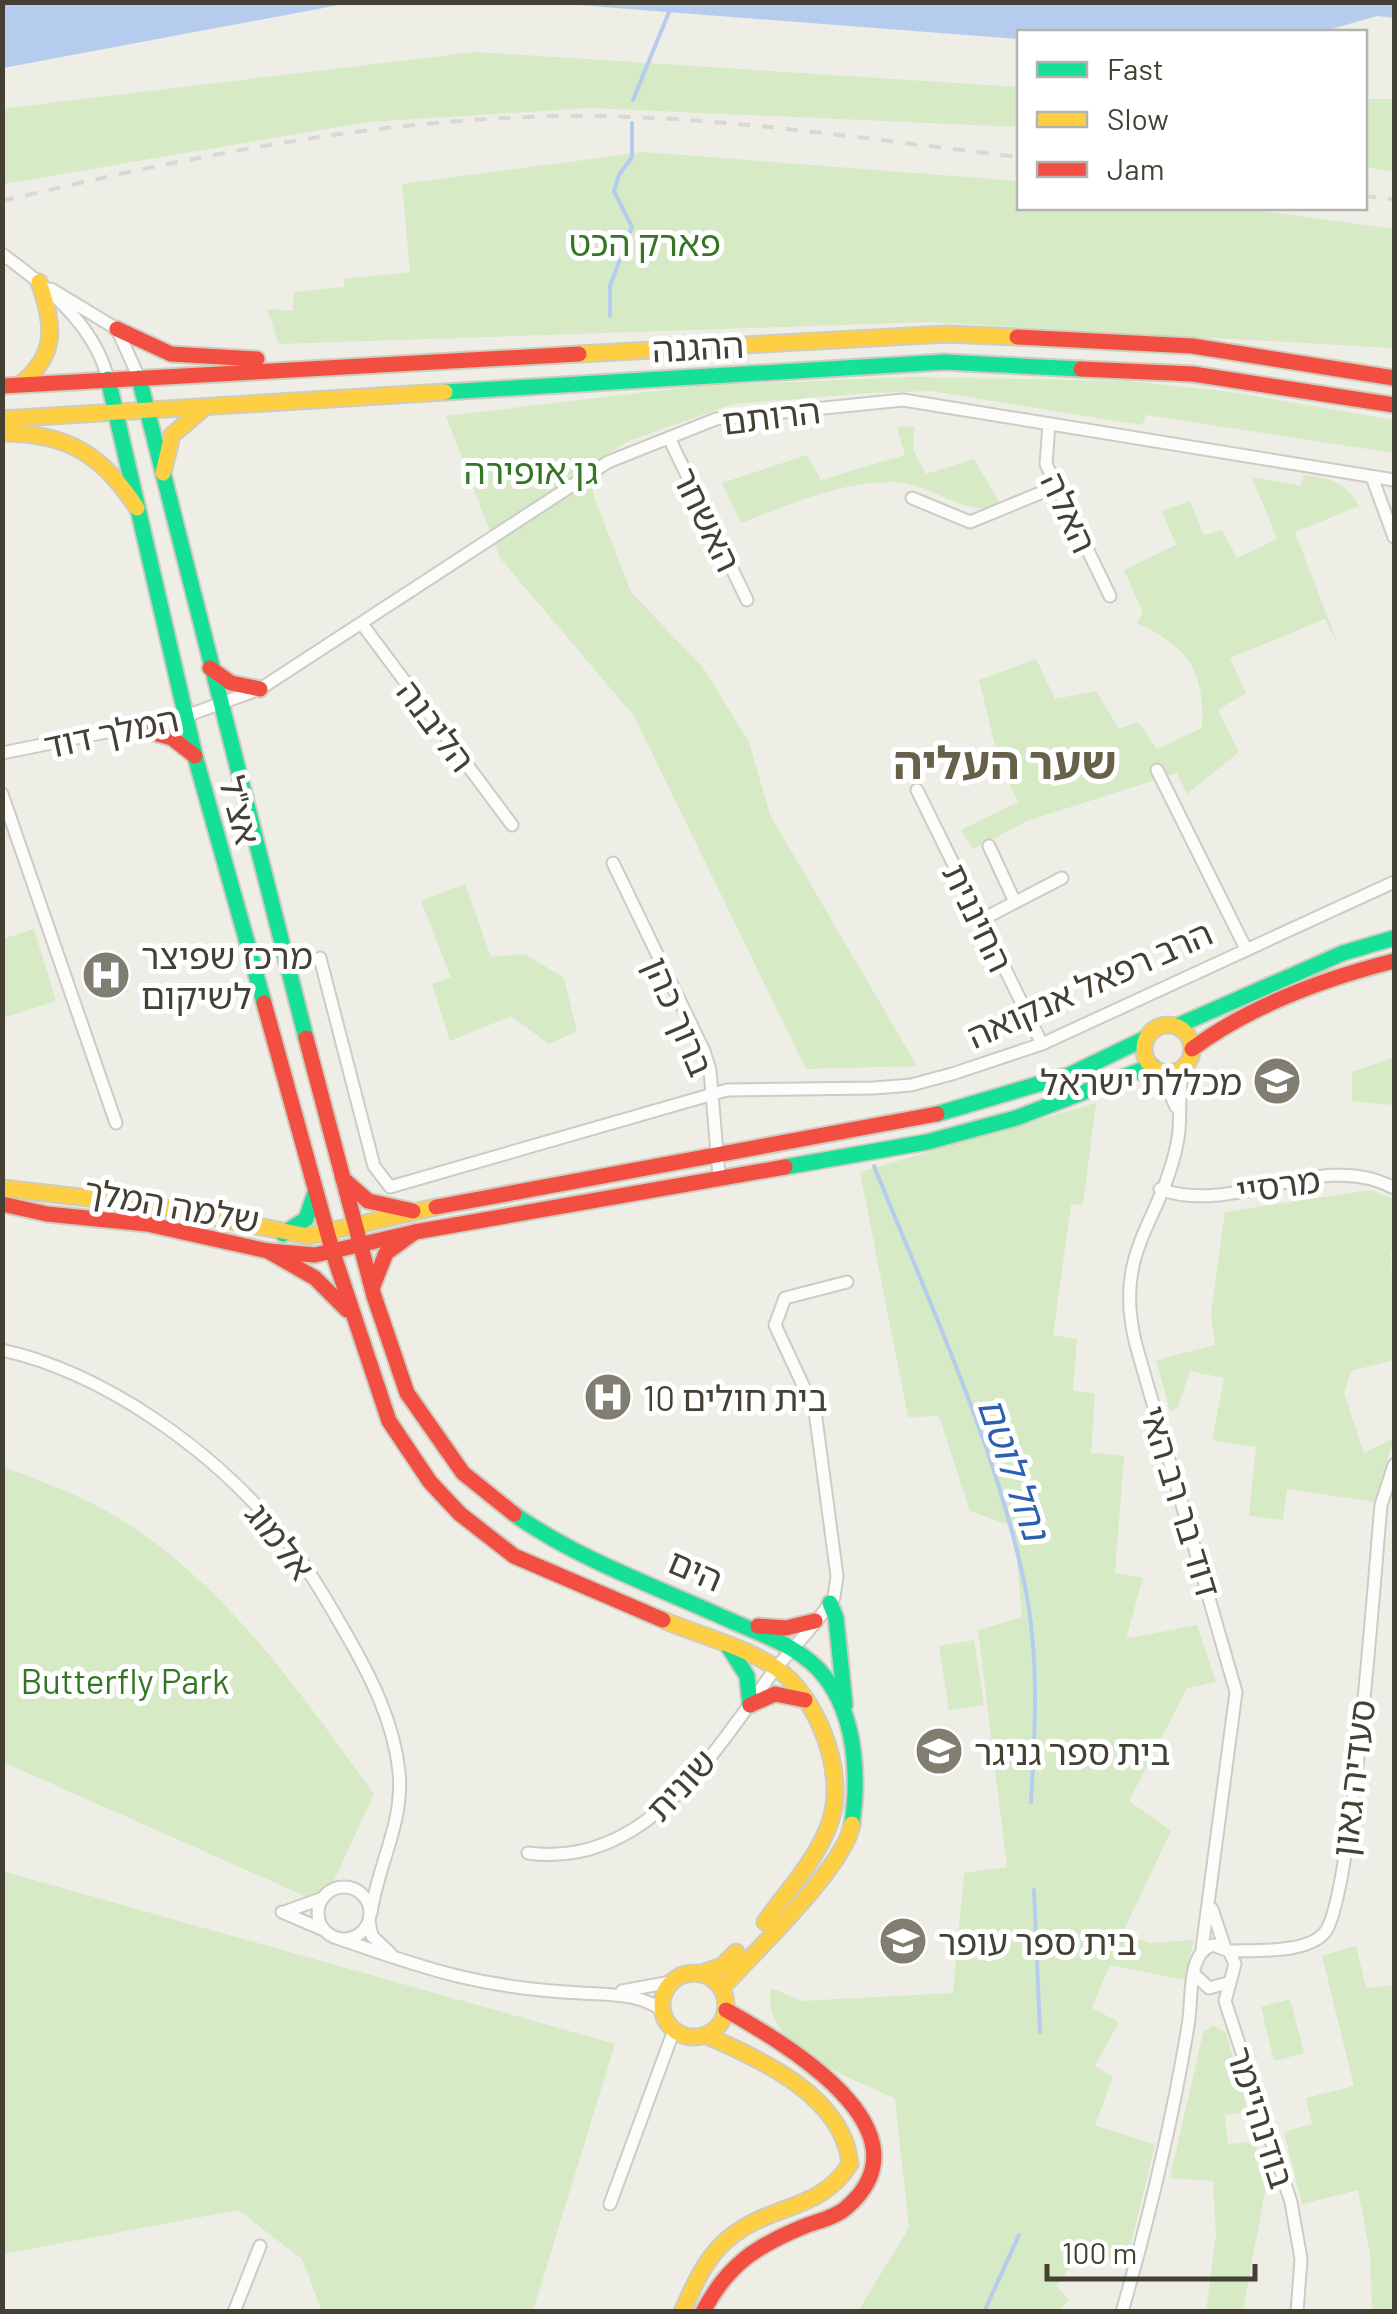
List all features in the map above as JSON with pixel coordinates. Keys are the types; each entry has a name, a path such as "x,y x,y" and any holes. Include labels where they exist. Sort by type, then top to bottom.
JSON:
{"main road":[{"path":"20,385 44,366 52,346 50,315 39,282"},
{"path":"117,329 172,354 278,360 318,368"},
{"name":"ההגנה","path":"2,386 947,334 1192,346 1394,378"},
{"name":"ההגנה","path":"2,419 944,362 1193,374 1394,405"},
{"name":"אצ\"ל","path":"139,378 219,707 355,1224"},
{"name":"אצ\"ל","path":"108,380 195,756 332,1253"},
{"path":"164,473 172,435 207,406"},
{"path":"2,433 42,432 80,444 102,461 137,508"},
{"path":"210,668 231,683 260,689"},
{"path":"136,728 172,738 195,756"},
{"path":"1156,1069 1144,1053 1146,1038 1157,1027 1177,1026 1343,953 1394,938"},
{"path":"332,1253 415,1232 968,1132 1156,1069 1184,1067 1192,1050 1220,1031 1310,989 1394,961"},
{"path":"1177,1026 1188,1034 1192,1050"},
{"name":"הרב רפאל אנקואה","path":"328,1232 413,1211 967,1109 1070,1075 1146,1038"},
{"path":"342,1179 368,1201 413,1211"},
{"name":"שלמה המלך","path":"2,1188 160,1207 283,1234 308,1236 328,1232"},
{"path":"283,1234 306,1219 315,1188"},
{"name":"שלמה המלך","path":"2,1204 48,1214 147,1224 306,1256 332,1253"},
{"name":"הים","path":"355,1224 393,1360 421,1418 463,1473 530,1526 738,1620 792,1648 826,1676 847,1720 857,1788 850,1837 834,1862 722,1988"},
{"path":"374,1296 373,1280 382,1257 394,1242 415,1232"},
{"path":"268,1250 315,1278 350,1313"},
{"name":"הים","path":"332,1253 389,1421 412,1458 460,1514 514,1556 776,1668 811,1703 831,1755 835,1800 830,1827 778,1909 722,1966 702,1973"},
{"path":"830,1603 836,1618 847,1720"},
{"path":"738,1620 774,1628 815,1621"},
{"path":"726,1644 747,1676 750,1705 780,1693 811,1703"},
{"path":"682,2312 716,2244 750,2221 828,2192 846,2173 850,2160 845,2128 832,2113 742,2050 674,2030 662,2011 663,1996 671,1982 685,1974 702,1973 722,1988 726,2010 716,2028 705,2036"},
{"path":"702,2312 722,2274 740,2255 846,2209 860,2198 874,2167 871,2131 856,2104 726,2010"}],"street":[{"path":"2,254 39,282 117,329 139,378"},
{"path":"39,282 98,348 108,380"},
{"name":"הרותם","path":"219,707 260,689 608,462 716,419 903,400 1394,480"},
{"name":"האלה","path":"1049,424 1046,464 1110,596"},
{"name":"האשחר","path":"669,438 748,600"},
{"path":"1372,477 1394,537"},
{"path":"912,498 970,522 1055,487"},
{"name":"הליבנה","path":"362,624 512,825"},
{"name":"המלך דוד","path":"2,753 136,728 219,707"},
{"path":"1157,770 1245,947"},
{"name":"החיננית","path":"916,790 1042,1044"},
{"path":"2,794 116,1123"},
{"path":"989,846 1015,902"},
{"name":"ברוך כהן","path":"613,863 704,1050 720,1176"},
{"path":"981,920 1062,878"},
{"name":"הרב רפאל אנקואה","path":"320,958 374,1166 390,1187 712,1093 758,1086 911,1085 1042,1044 1245,947 1394,882"},
{"name":"דוד בר רב האי","path":"1184,1067 1178,1141 1134,1257 1132,1330 1236,1692 1202,1949"},
{"path":"1156,1069 1178,1116"},
{"name":"מרסיי","path":"1160,1190 1196,1196 1338,1176 1368,1178 1394,1188"},
{"path":"830,1603 837,1576 815,1411 776,1325 784,1298 847,1282"},
{"name":"אלמוג","path":"2,1350 59,1368 137,1411 213,1466 279,1530 347,1636 388,1721 400,1792 370,1917"},
{"name":"סעדיה גאון","path":"1227,1950 1304,1944 1320,1937 1330,1922 1347,1841 1382,1505 1394,1465"},
{"name":"שונית","path":"528,1853 593,1852 645,1823 680,1789 830,1603"},
{"path":"388,1850 366,1882 336,1888 298,1910 282,1912 401,1962 476,1984 636,1998 662,2011"},
{"path":"351,1887 364,1896 372,1936 401,1962"},
{"name":"דוד בר רב האי","path":"1209,1893 1227,1950"},
{"path":"323,1898 318,1913 324,1930"},
{"path":"340,1939 358,1936 370,1917"},
{"path":"1122,2312 1178,2091 1193,1964 1202,1949 1227,1950 1235,1971 1228,1983 1210,1988 1194,1976"},
{"path":"598,1994 671,1982"},
{"name":"בודנהיימר","path":"1228,1983 1224,2001 1290,2202 1301,2259 1297,2312"},
{"path":"610,2204 674,2030"},
{"path":"234,2312 260,2246"}],"green space":[{"path":"475,52 1017,87 1017,127 591,108 367,122 3,184 3,111"},
{"path":"1367,99 1394,99 1394,172 1367,167"},
{"name":"פארק הכט","path":"644,152 1017,181 1017,210 1253,210 1394,229 1394,348 928,322 279,344 267,309 293,311 294,292 344,287 345,279 410,272 402,184"},
{"name":"גן אופירה","path":"912,377 1129,381 1231,392 1394,420 1394,453 1146,415 1142,425 930,391 733,404 629,441 591,464 593,494 631,592 704,669 749,742 770,815 917,1066 806,1069 634,716 500,558 446,416 698,386"},
{"path":"914,426 913,450 926,474 974,459 1001,505 973,507 906,483 872,483 814,496 741,523 722,483 807,455 821,480 905,455 897,427"},
{"path":"1304,475 1336,483 1359,506 1295,532 1339,647 1325,619 1230,658 1246,693 1218,710 1239,752 1187,794 1177,773 1027,821 973,849 961,830 1018,802 1000,765 979,680 1036,659 1055,699 1096,691 1119,729 1138,722 1157,749 1202,728 1200,690 1190,663 1169,641 1137,623 1143,613 1124,570 1176,545 1162,511 1190,501 1204,535 1222,530 1237,558 1277,539 1252,477 1301,486"},
{"path":"465,884 491,957 525,954 564,978 577,1031 549,1044 511,1016 450,1041 432,984 451,977 421,901"},
{"path":"34,929 56,1001 3,1018 3,939"},
{"path":"1394,1057 1394,1105 1352,1101 1352,1072"},
{"path":"1096,1103 1083,1204 1071,1205 1053,1335 1077,1339 1073,1391 1095,1393 1091,1453 1124,1456 1115,1573 1143,1578 1126,1639 1197,1625 1216,1682 1187,1688 1129,1801 1171,1831 1122,1934 1150,1943 1194,1940 1184,1980 1110,1965 1092,2008 1119,2022 1095,2066 1113,2077 1095,2125 1155,2145 1125,2268 1087,2245 1056,2286 1069,2299 1060,2311 858,2311 909,2228 895,2099 834,2070 794,2044 780,2028 772,2010 771,1988 802,2001 953,1993 964,1873 1007,1867 978,1630 1022,1617 1014,1527 970,1511 939,1416 908,1417 860,1172"},
{"path":"1370,1190 1394,1199 1394,1360 1351,1371 1344,1393 1364,1453 1394,1438 1375,1502 1287,1489 1283,1520 1249,1516 1256,1447 1212,1440 1224,1378 1190,1371 1177,1409 1170,1411 1156,1360 1215,1345 1211,1313 1225,1212"},
{"name":"Butterfly Park","path":"3,1466 101,1508 182,1565 285,1674 345,1754 374,1794 323,1904 3,1762"},
{"path":"974,1640 984,1705 949,1710 939,1646"},
{"path":"2,1871 615,2044 533,2311 322,2311 302,2259 238,2210 3,2254"},
{"path":"1356,1946 1366,1988 1394,1985 1394,2311 1372,2311 1370,2253 1358,2190 1302,2204 1284,2132 1312,2124 1306,2098 1354,2086 1322,1956"},
{"path":"1290,1999 1304,2053 1274,2061 1261,2007"},
{"path":"1213,2025 1226,2033 1248,2112 1225,2115 1228,2144 1254,2142 1268,2174 1243,2311 1206,2311 1216,2235 1213,2181 1170,2178 1203,2033"}],"water":[{"path":"3,2 350,2 350,3 3,68"},
{"path":"1394,2 1394,18 1377,16 1328,30 1017,30 1017,39 577,5 421,3"}],"waterway":[{"path":"633,100 669,12"},
{"name":"נחל לוטם","path":"610,316 610,286 632,227 614,191 619,175 632,157 632,123"},
{"name":"נחל לוטם","path":"874,1166 961,1379 1015,1543 1027,1597 1035,1673 1031,1802"},
{"name":"נחל לוטם","path":"1034,1890 1040,2032"},
{"name":"נחל לוטם","path":"984,2312 1019,2235"}],"railway":[{"path":"2,201 297,140 521,117 702,121 1017,157"},
{"path":"1367,196 1394,199"}],"traffic: fast":[{"path":"445,392 944,362 1081,369"},
{"path":"139,378 306,1038"},
{"path":"108,379 195,756 264,1003"},
{"path":"1177,1026 1343,953 1394,938"},
{"path":"937,1114 1069,1075 1146,1038"},
{"path":"785,1167 927,1142 1016,1118 1152,1066"},
{"path":"283,1234 306,1219 315,1193"},
{"path":"514,1514 591,1559 780,1642 816,1667 835,1693 849,1728 855,1767 852,1824"},
{"path":"830,1603 836,1618 845,1705"},
{"path":"728,1646 747,1676 750,1705"}],"traffic: slow":[{"path":"21,384 42,361 50,338 48,311 39,282"},
{"path":"579,354 947,334 1017,337"},
{"path":"2,419 445,392"},
{"path":"163,473 172,435 205,407"},
{"path":"2,433 46,437 81,450 110,473 137,508"},
{"path":"1168,1025 1185,1032 1192,1049 1185,1066 1168,1073 1151,1066 1144,1049 1151,1032 1168,1025"},
{"path":"2,1188 149,1205 308,1236 436,1207"},
{"path":"663,1620 776,1668 804,1697 824,1736 834,1779 831,1819 811,1860 765,1922"},
{"path":"722,1988 816,1885 846,1842 852,1824"},
{"path":"702,1973 722,1966 736,1952"},
{"path":"694,1973 717,1982 726,2005 717,2028 694,2037 671,2028 662,2005 671,1982 694,1973"},
{"path":"682,2312 703,2270 733,2235 811,2199 838,2179 850,2164 833,2119 816,2100 774,2069 705,2035"}],"traffic: jam":[{"path":"117,329 171,354 257,359"},
{"path":"1017,337 1192,346 1394,378"},
{"path":"2,386 579,354"},
{"path":"1081,369 1193,374 1394,405"},
{"path":"210,668 231,683 260,689"},
{"path":"136,728 172,738 195,756"},
{"path":"1192,1049 1238,1019 1288,995 1394,961"},
{"path":"264,1003 333,1253 389,1421 430,1482 460,1514 514,1556 663,1620"},
{"path":"306,1038 374,1296 407,1393 463,1473 514,1514"},
{"path":"436,1207 937,1114"},
{"path":"2,1204 47,1214 147,1224 268,1251 315,1255 415,1232 785,1167"},
{"path":"343,1179 368,1201 413,1211"},
{"path":"373,1286 386,1253 415,1232"},
{"path":"268,1251 315,1278 347,1310"},
{"path":"758,1626 786,1628 815,1621"},
{"path":"750,1705 775,1694 805,1700"},
{"path":"703,2312 722,2282 745,2259 772,2241 846,2208 869,2179 873,2149 863,2120 842,2092 782,2044 726,2010"}],"place":[{"name":"מרכז שפיצר לשיקום","path":"106,975"},
{"name":"מכללת ישראל","path":"1277,1081"},
{"name":"בית חולים 10","path":"608,1397"},
{"name":"בית ספר גניגר","path":"939,1751"},
{"name":"בית ספר עופר","path":"903,1941"}],"district":[{"name":"שער העליה","path":"1005,761"}]}
